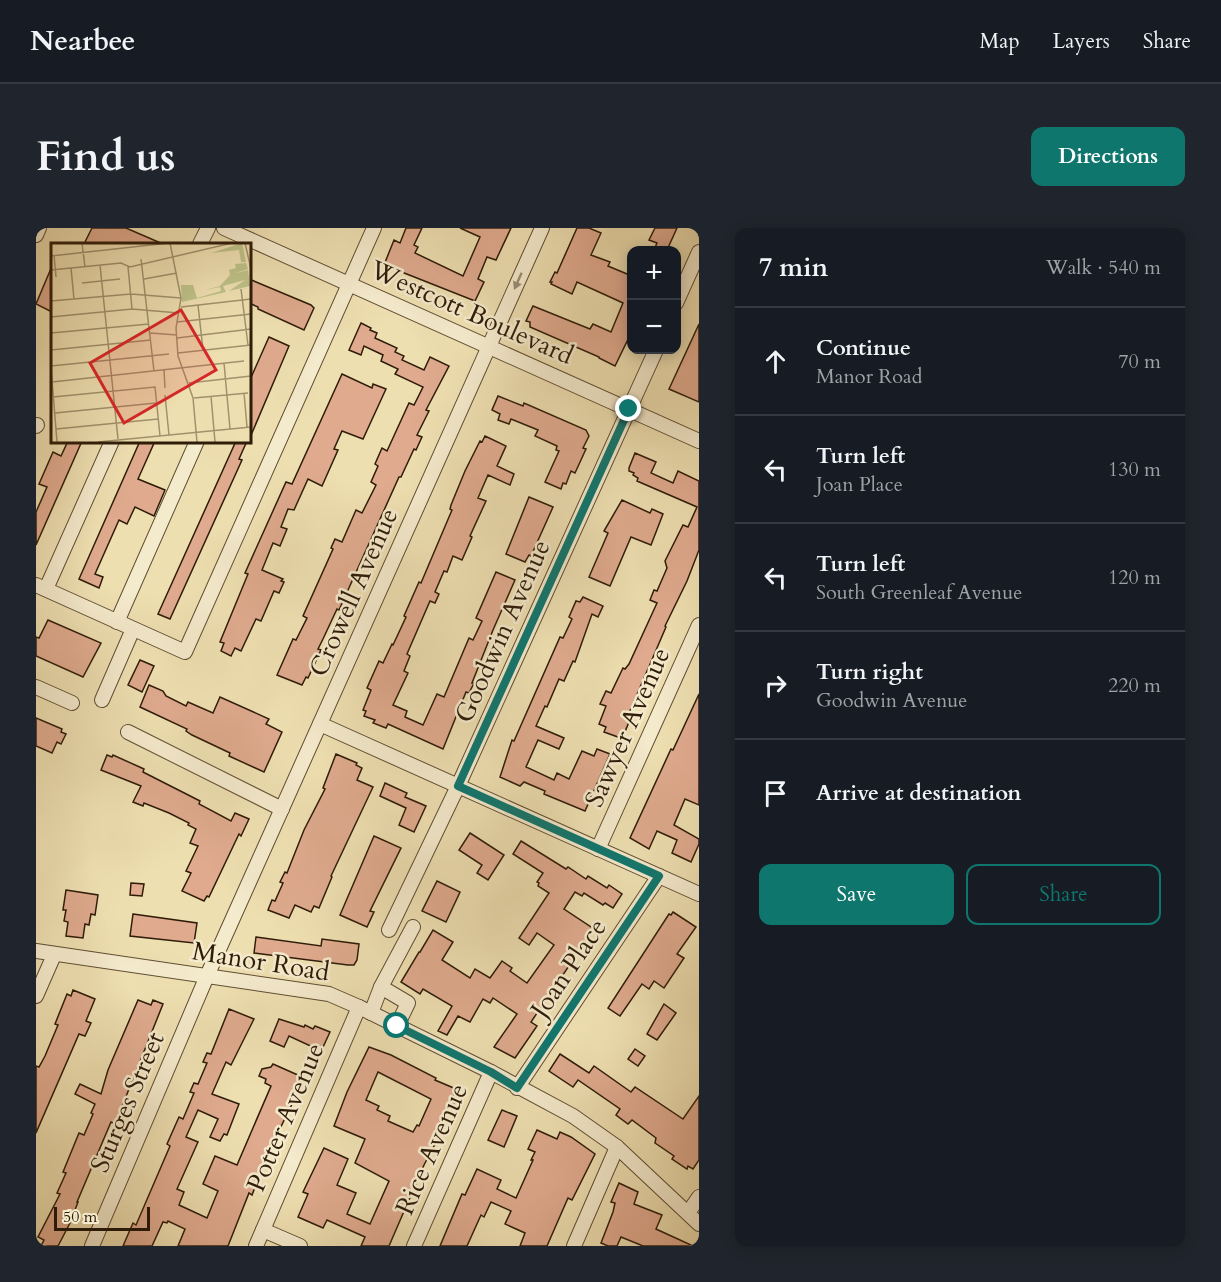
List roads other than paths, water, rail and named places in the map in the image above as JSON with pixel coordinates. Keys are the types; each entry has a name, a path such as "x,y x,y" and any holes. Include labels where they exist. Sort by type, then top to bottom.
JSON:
{"street":[{"path":"36,235 39,228"},
{"path":"200,243 208,228"},
{"name":"Westcott Boulevard","path":"224,228 699,441"},
{"path":"112,442 41,587 185,652 374,228"},
{"name":"Crowell Avenue","path":"207,976 542,228"},
{"path":"677,300 699,252"},
{"name":"Goodwin Avenue","path":"389,930 458,786 654,354"},
{"path":"117,622 197,442"},
{"name":"Sawyer Avenue","path":"598,849 699,625"},
{"path":"102,700 133,629"},
{"path":"36,687 72,703"},
{"path":"320,724 699,894"},
{"path":"128,732 282,809"},
{"name":"Joan Place","path":"517,1088 659,876"},
{"name":"Potter Avenue","path":"256,1246 365,1010 381,987 413,927"},
{"name":"Manor Road","path":"36,951 329,994 491,1072 517,1088 573,1116 617,1147 699,1224"},
{"path":"36,996 54,955"},
{"name":"Sturges Street","path":"92,1246 207,976"},
{"path":"381,987 408,1003 397,1026"},
{"name":"Rice Avenue","path":"414,1246 491,1072"},
{"path":"574,1246 617,1147"},
{"path":"688,1213 699,1197"},
{"path":"263,1230 300,1246"}]}
